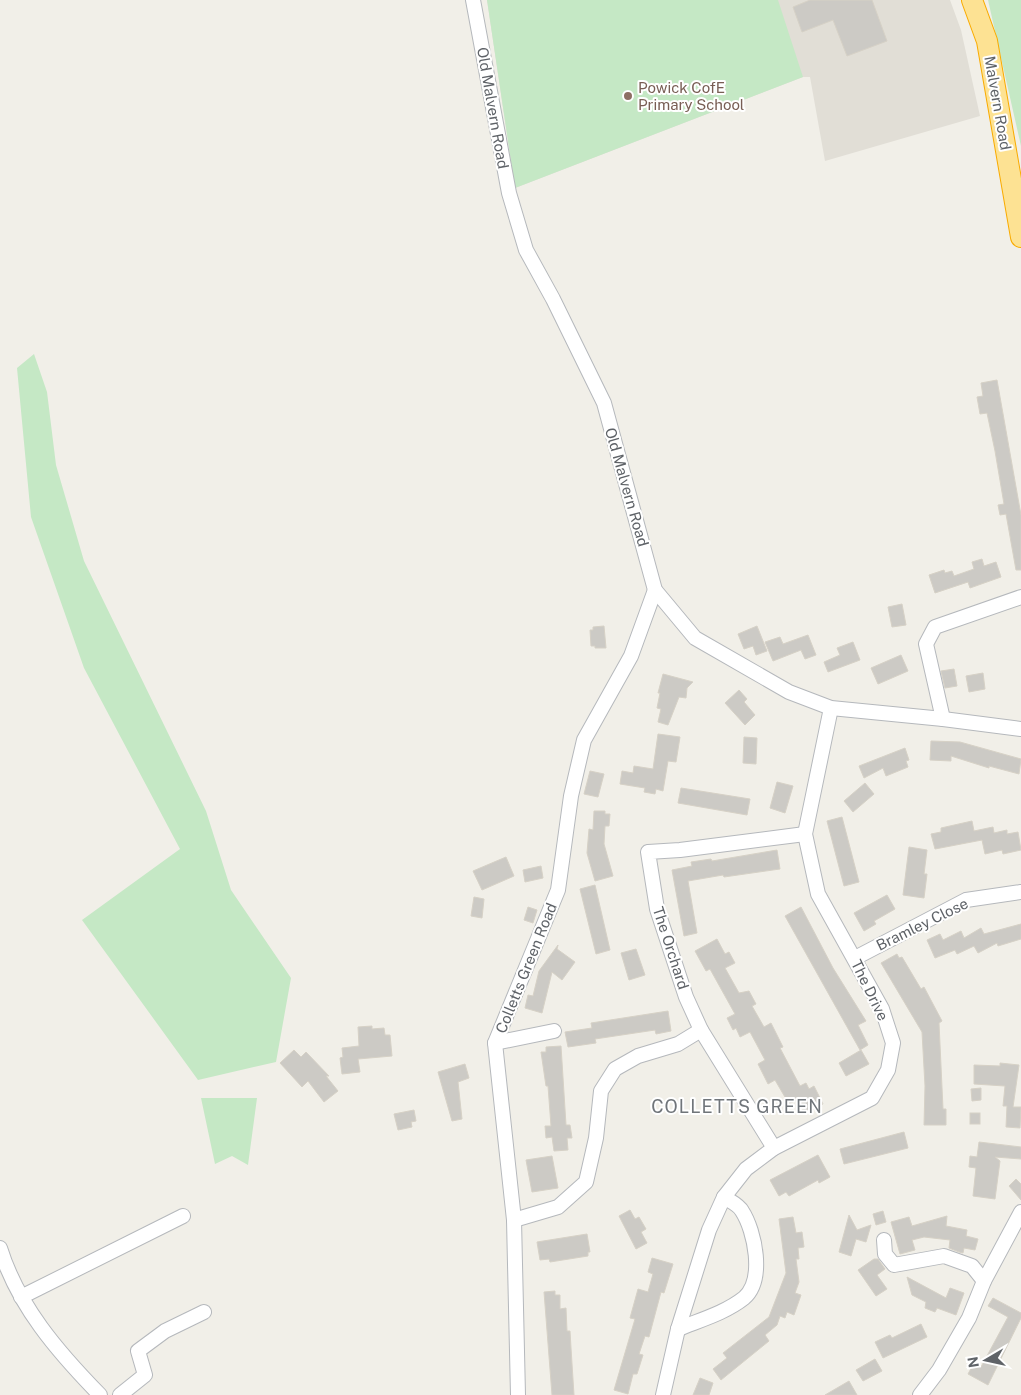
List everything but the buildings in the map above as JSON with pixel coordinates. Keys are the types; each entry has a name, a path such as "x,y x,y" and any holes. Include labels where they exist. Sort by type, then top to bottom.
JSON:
{"highway":[{"name":"Malvern Road","path":"972,0 987,41 1021,237"}],"street":[{"name":"Old Malvern Road","path":"473,0 508,193 526,250 554,299 604,404 655,590 695,638 789,692 831,708 943,718 1021,728"},
{"name":"Colletts Green Road","path":"518,1395 514,1220 495,1043 558,890 571,796 584,740 630,656 655,590"},
{"path":"943,718 926,644 934,627 1021,597"},
{"name":"The Drive","path":"663,1395 678,1329 709,1230 724,1197 746,1169 774,1148 872,1098 888,1070 893,1043 882,1009 818,894 805,834 831,708"},
{"name":"The Orchard","path":"774,1148 701,1030 686,997 657,909 648,852 680,850 805,834"},
{"name":"Bramley Close","path":"855,958 966,900 1021,892"},
{"path":"514,1220 558,1208 586,1182 596,1138 601,1091 615,1069 638,1056 678,1044 701,1030"},
{"path":"495,1043 554,1031"},
{"path":"678,1329 719,1313 746,1297 756,1274 755,1245 750,1226 741,1208 724,1197"},
{"path":"920,1395 939,1370 969,1318 984,1281 1021,1212"},
{"path":"21,1297 183,1216"},
{"path":"884,1240 885,1254 894,1265 944,1256 972,1266 984,1281"},
{"path":"0,1248 7,1270 26,1307 68,1362 100,1395"},
{"path":"120,1395 145,1374 138,1351 165,1331 204,1312"}],"shaded area":[{"name":"Powick CofE Primary School","path":"487,0 950,0 961,30 980,116 825,161 810,77 803,77 515,188"}],"green space":[{"name":"Powick CofE Primary School","path":"487,0 778,0 803,77 515,188"},
{"path":"988,0 1021,0 1021,146"},
{"path":"34,354 47,392 56,465 84,561 206,811 231,890 291,978 276,1062 198,1080 82,920 180,849 84,668 31,517 17,368"},
{"path":"201,1098 257,1098 248,1165 232,1156 215,1164"}],"place":[{"name":"Powick CofE Primary School","path":"628,96"}],"district":[{"name":"COLLETTS GREEN","path":"737,1106"}]}
